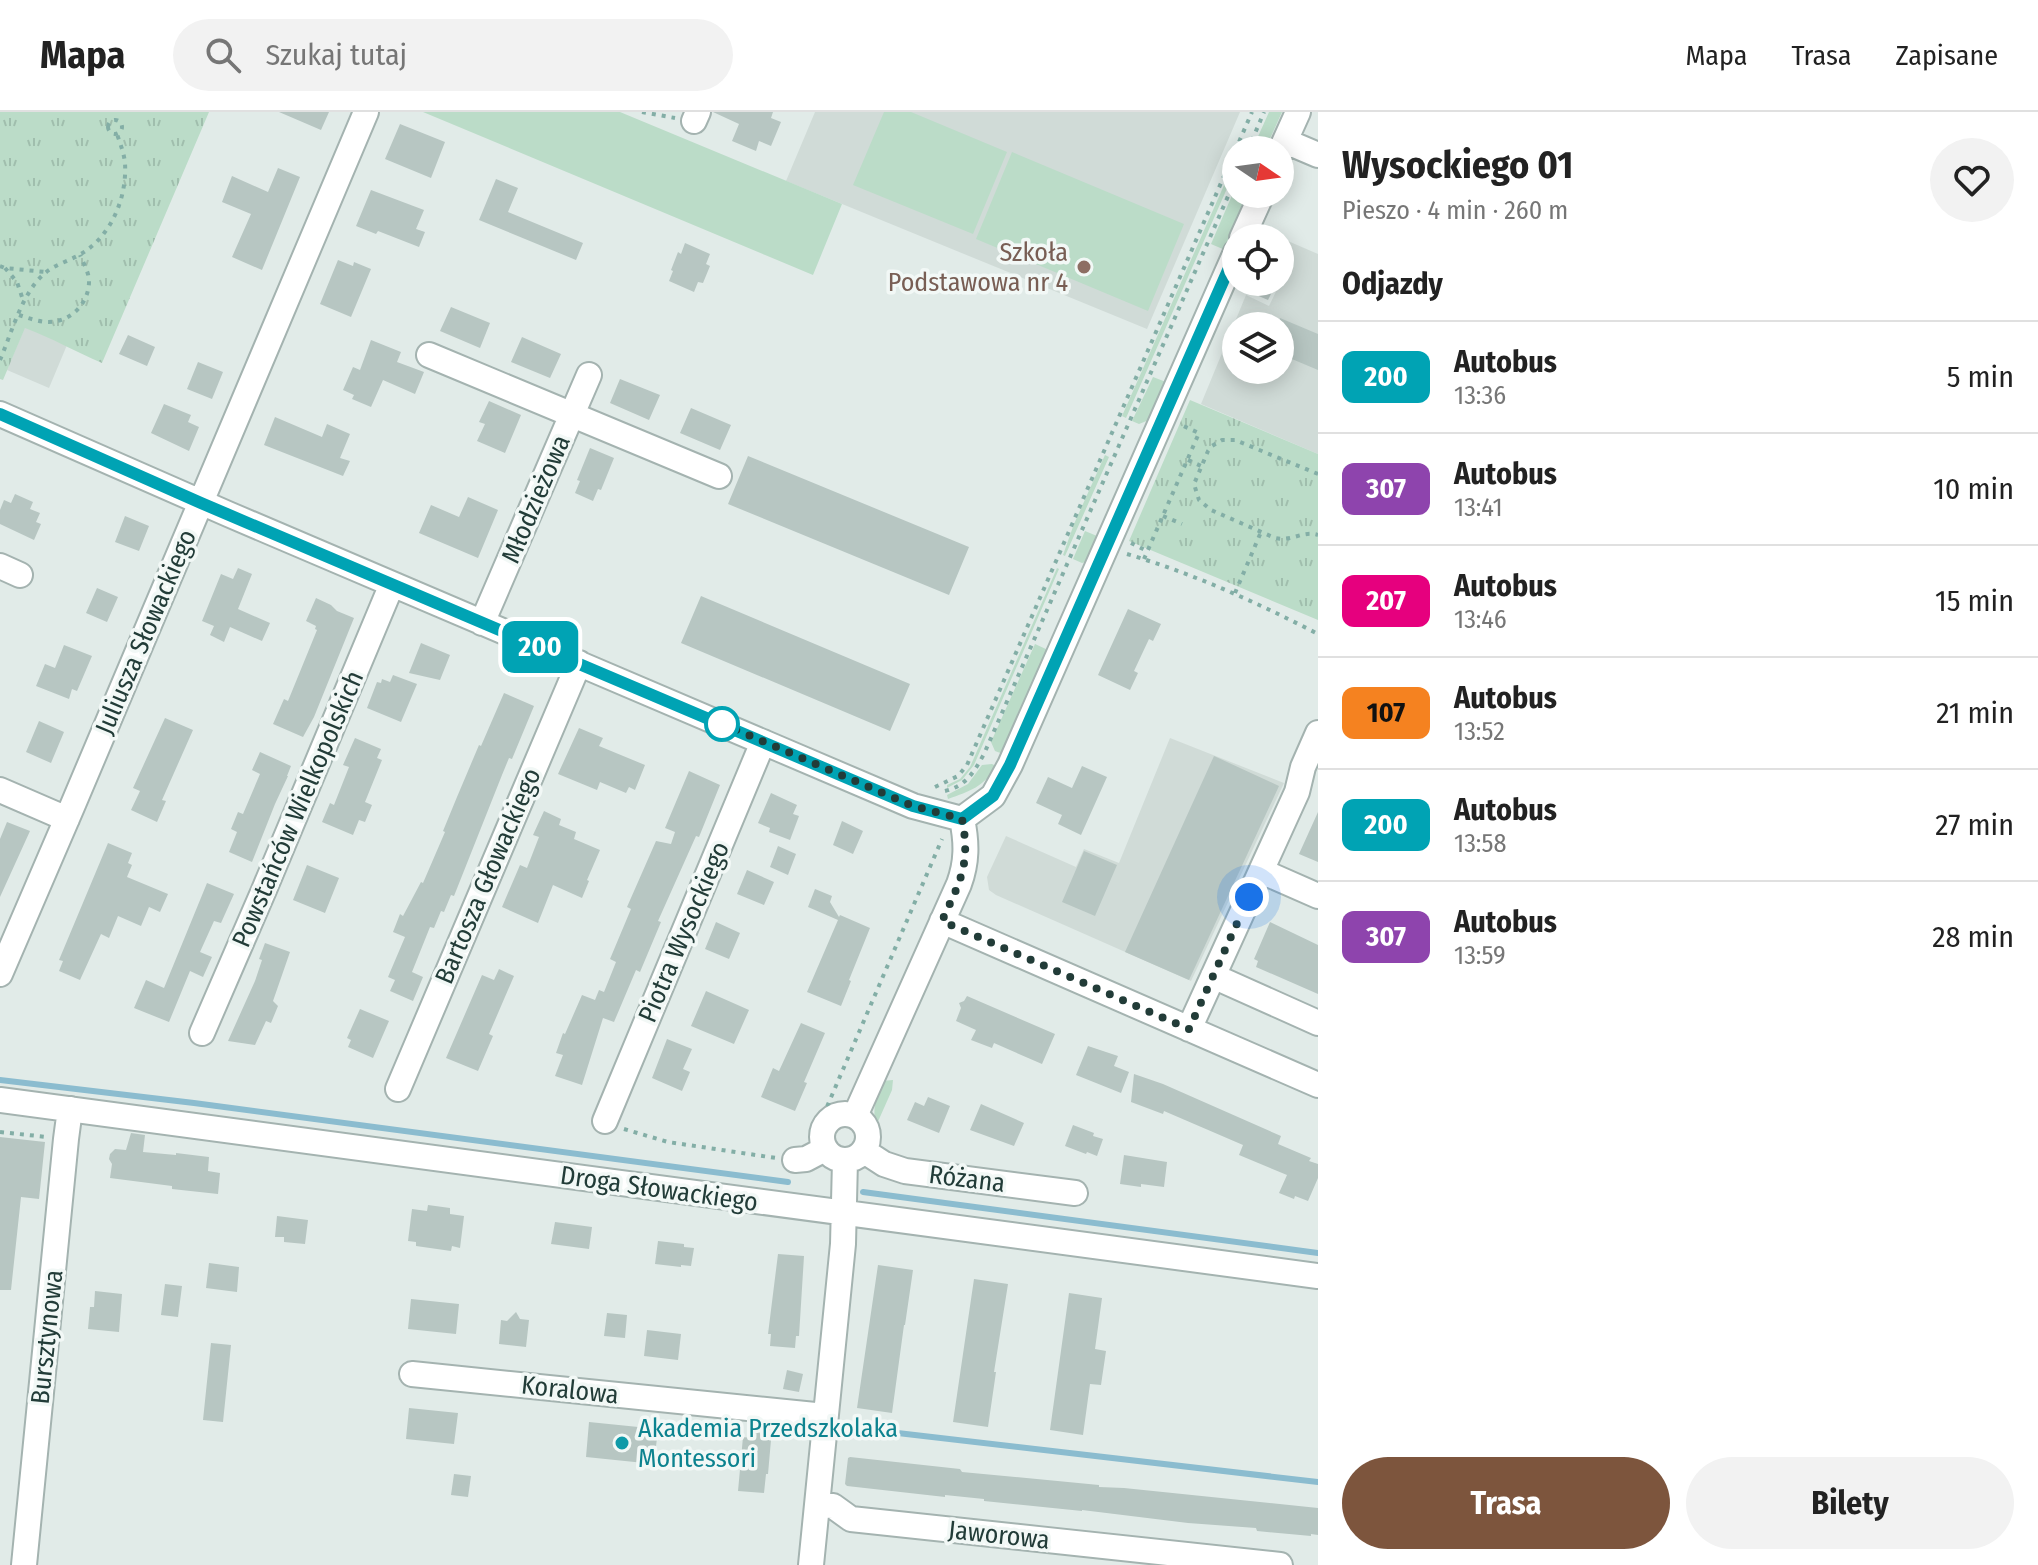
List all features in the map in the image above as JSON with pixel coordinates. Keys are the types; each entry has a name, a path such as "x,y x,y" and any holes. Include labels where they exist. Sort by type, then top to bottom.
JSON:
{"street":[{"name":"Juliusza Słowackiego","path":"0,974 6,944 67,819 366,112"},
{"path":"1287,136 1298,112"},
{"path":"1294,150 1318,155"},
{"path":"962,819 993,796 1030,721 1116,540 1222,286"},
{"path":"429,355 719,476"},
{"name":"Młodzieżowa","path":"482,623 589,375"},
{"path":"0,414 201,503 913,806 962,819"},
{"name":"Powstańców Wielkopolskich","path":"202,1033 392,584"},
{"name":"Bartosza Głowackiego","path":"398,1089 579,663"},
{"path":"1189,1029 1297,792 1311,770 1318,733"},
{"name":"Piotra Wysockiego","path":"605,1121 763,742"},
{"path":"0,790 67,819"},
{"path":"855,1116 965,867 962,819"},
{"path":"1261,871 1318,896"},
{"path":"942,921 1318,1085"},
{"path":"1213,976 1318,1023"},
{"name":"Droga Słowackiego","path":"0,1100 1318,1276"},
{"name":"Bursztynowa","path":"24,1565 70,1109"},
{"path":"811,1565 843,1244 843,1213 822,1131 830,1119 842,1114 861,1119 868,1131 867,1144 829,1155"},
{"name":"Różana","path":"829,1155 884,1164 905,1171 1075,1193"},
{"name":"Koralowa","path":"412,1374 825,1416"},
{"name":"Jaworowa","path":"817,1505 833,1506 851,1519 1280,1565"}],"path":[{"path":"642,112 696,117"},
{"path":"1242,136 1252,112"},
{"path":"1254,136 1264,112"},
{"path":"0,359 23,300 45,272 80,255 102,237 114,218 125,162 117,134"},
{"path":"1222,181 967,765 958,776 935,787 947,792 963,784 984,754 1223,208"},
{"path":"19,315 56,322 81,307 89,280 80,255"},
{"path":"3,267 45,272"},
{"path":"3,267 17,282 23,300"},
{"path":"1144,559 1199,433 1175,423"},
{"path":"1318,474 1228,439 1212,446 1194,484 1202,504 1261,532 1284,540 1307,533 1318,535"},
{"path":"1188,460 1201,466"},
{"path":"1163,516 1182,524"},
{"path":"1235,593 1261,532"},
{"path":"1116,540 1130,542 1147,551"},
{"path":"1116,540 1144,559 1235,593 1318,634"},
{"path":"829,1155 811,1141 814,1126 826,1109 942,839"},
{"path":"605,1121 633,1133 668,1142 829,1155"},
{"path":"0,1132 66,1139"}],"shaded area":[{"name":"Szkoła Podstawowa nr 4","path":"815,112 1240,112 1230,136 1222,136 1222,154 1147,329 786,181"},
{"path":"1294,244 1318,254 1318,454 1201,404 1222,353 1222,384 1294,384 1294,312 1239,312 1246,296 1269,306 1274,296 1294,296"},
{"path":"25,327 67,345 49,388 7,370"},
{"path":"1170,738 1284,783 1191,981 996,895 989,890 987,877 1006,836 1076,867 1084,849 1119,863"}],"green space":[{"path":"0,112 209,112 102,363 25,328 3,380 0,379"},
{"path":"423,112 620,112 842,204 813,275"},
{"path":"884,112 911,112 1007,152 973,234 853,185"},
{"path":"1269,112 1282,112 1271,136 1258,136"},
{"path":"1012,152 1184,224 1148,311 976,239"},
{"path":"1222,190 1222,200 1126,418 1122,416"},
{"path":"1227,208 1241,208 1235,224 1222,224 1222,249 1211,244"},
{"path":"1153,377 1166,382 1149,420 1139,424 1132,421"},
{"path":"1190,400 1318,454 1318,620 1129,541"},
{"path":"1105,455 1109,457 1065,556 1074,524"},
{"path":"1085,531 1097,536 1086,562 1082,563 1073,559"},
{"path":"1057,568 974,765 962,780 947,788 970,767"},
{"path":"1035,644 1048,650 1003,754 995,751 991,742"},
{"path":"982,765 996,766 981,784 948,799 947,795 968,784"},
{"path":"893,1080 892,1090 876,1126 875,1104 882,1081"}],"building":[{"path":"279,112 329,112 321,130"},
{"path":"713,112 773,112 771,118 781,122 771,146 759,141 756,151 732,141 739,124"},
{"path":"400,124 445,142 431,178 385,159"},
{"path":"278,168 300,177 262,270 232,257 251,214 222,202 232,176 268,192"},
{"path":"496,179 518,188 508,212 583,243 576,260 479,220"},
{"path":"371,190 424,210 416,229 425,232 419,247 356,226"},
{"path":"685,243 710,254 706,264 710,266 703,283 698,282 694,292 669,281 678,252 681,254"},
{"path":"338,260 371,269 351,317 320,304"},
{"path":"451,307 490,323 480,348 440,331"},
{"path":"1294,324 1318,334 1318,370 1294,360"},
{"path":"128,335 155,347 147,366 119,354"},
{"path":"522,337 561,354 550,378 511,362"},
{"path":"371,340 401,352 397,362 424,372 415,394 383,380 371,407 352,399 354,395 343,390 353,367 360,370"},
{"path":"198,362 223,372 212,399 187,389"},
{"path":"620,379 660,395 649,420 610,403"},
{"path":"489,401 521,415 505,453 477,441 485,424 479,422"},
{"path":"164,404 191,415 188,422 199,427 189,451 151,433"},
{"path":"691,408 731,425 720,450 680,433"},
{"path":"275,417 322,437 327,424 350,434 340,458 350,461 343,476 264,445"},
{"path":"590,448 614,458 593,501 575,493"},
{"path":"748,456 969,547 949,595 728,504"},
{"path":"15,494 33,502 30,509 40,513 36,522 41,524 34,540 0,524 4,500 11,503"},
{"path":"468,497 498,510 478,558 419,533 431,505 459,517"},
{"path":"125,516 149,526 139,551 115,542"},
{"path":"238,568 252,574 238,609 270,623 262,641 230,627 224,642 210,635 214,626 202,621 221,574 233,579"},
{"path":"97,588 118,597 107,622 86,613"},
{"path":"701,596 910,684 890,731 681,643"},
{"path":"316,598 354,618 303,737 273,724 284,699 288,701 317,630 316,626 306,621"},
{"path":"1128,609 1161,624 1153,641 1149,639 1134,671 1138,673 1130,690 1098,675"},
{"path":"421,643 450,655 440,680 409,673"},
{"path":"64,645 92,656 77,691 72,689 69,699 36,686 45,664 55,668"},
{"path":"393,675 417,684 401,722 367,708 377,682 381,683 382,679 390,682"},
{"path":"504,693 534,706 512,759 509,758 454,896 451,895 444,912 441,911 434,928 430,927 412,972 423,977 413,1001 390,991 395,980 388,977 405,937 393,932 400,914 403,916 423,883 479,745"},
{"path":"165,718 193,730 162,800 166,801 157,822 131,810 140,791 133,788"},
{"path":"39,721 64,732 51,763 26,752"},
{"path":"579,728 603,738 599,746 645,765 635,790 629,787 626,793 600,782 597,790 558,774"},
{"path":"355,738 381,749 377,758 382,760 365,802 372,805 365,822 359,820 353,835 322,822 330,803 334,805 349,767 343,765"},
{"path":"260,752 291,766 252,862 229,852 237,832 231,829 238,812 243,814 260,774 252,770"},
{"path":"1214,756 1279,786 1189,980 1125,952"},
{"path":"1082,766 1107,777 1081,835 1058,824 1062,815 1036,803 1048,777 1072,788"},
{"path":"689,771 720,785 699,837 696,836 658,921 661,922 640,972 636,970 614,1022 603,1018 582,1085 555,1076 563,1055 556,1053 582,995 595,1000 599,990 604,992 616,962 610,959 631,909 627,907 656,841 671,844 675,832 665,828"},
{"path":"771,793 797,805 793,814 799,816 790,840 769,832 770,828 758,823"},
{"path":"544,811 561,819 559,825 576,832 574,839 600,850 582,898 553,885 538,923 502,907 520,865 527,868 539,837 533,835"},
{"path":"1318,812 1318,862 1299,854"},
{"path":"842,821 863,831 853,854 833,845"},
{"path":"7,822 30,831 0,897 0,839"},
{"path":"108,843 132,853 128,863 132,865 127,877 168,894 160,912 149,907 141,926 118,916 109,938 101,934 80,980 59,971 63,961 59,960"},
{"path":"778,846 796,854 788,875 770,867"},
{"path":"1084,851 1117,865 1095,916 1062,902"},
{"path":"307,865 339,878 325,913 293,900"},
{"path":"747,870 774,882 764,905 737,894"},
{"path":"207,883 234,894 221,923 214,921 200,952 212,957 203,977 190,971 169,1022 134,1008 146,980 164,988"},
{"path":"815,889 832,896 830,902 839,917 870,928 841,1006 807,992 838,920 808,907"},
{"path":"716,922 740,933 729,959 705,949"},
{"path":"1270,922 1318,945 1318,994 1256,967 1258,961 1254,959"},
{"path":"265,943 290,952 273,1001 278,1006 271,1023 266,1021 255,1045 228,1041 255,981"},
{"path":"499,969 514,976 489,1034 493,1036 478,1071 446,1058 482,975 494,980"},
{"path":"706,991 749,1010 734,1044 691,1026"},
{"path":"967,996 1055,1034 1042,1064 994,1043 992,1048 971,1040 976,1030 956,1021 961,1008 959,1003"},
{"path":"360,1009 389,1021 373,1058 348,1047 351,1040 347,1038"},
{"path":"801,1023 825,1033 795,1111 761,1097 773,1068 779,1071"},
{"path":"667,1039 692,1049 683,1069 690,1072 682,1091 652,1078"},
{"path":"1088,1046 1118,1056 1114,1066 1129,1072 1121,1093 1076,1075"},
{"path":"1134,1074 1281,1136 1278,1144 1318,1164 1318,1178 1308,1201 1279,1193 1287,1175 1239,1155 1243,1145 1164,1111 1163,1114 1131,1102"},
{"path":"928,1097 950,1106 939,1133 907,1120 915,1102 924,1106"},
{"path":"981,1104 1024,1123 1014,1146 970,1130"},
{"path":"1073,1125 1103,1139 1097,1156 1065,1146"},
{"path":"131,1133 145,1135 143,1152 209,1157 208,1171 220,1173 218,1194 110,1178 110,1154 115,1149 126,1150"},
{"path":"0,1137 45,1142 39,1199 21,1197 11,1290 0,1290"},
{"path":"1124,1155 1167,1162 1164,1187 1120,1184"},
{"path":"428,1205 450,1208 450,1214 464,1216 460,1248 452,1246 451,1251 416,1246 416,1242 408,1241 412,1209 427,1211"},
{"path":"277,1216 308,1220 305,1244 284,1242 284,1237 275,1237"},
{"path":"555,1222 592,1227 589,1249 551,1244"},
{"path":"658,1241 694,1248 691,1266 655,1264"},
{"path":"778,1254 804,1256 799,1336 796,1336 795,1348 770,1346 771,1334 768,1334"},
{"path":"209,1263 239,1267 237,1292 206,1288"},
{"path":"878,1265 913,1270 892,1413 857,1408"},
{"path":"974,1279 1008,1284 988,1427 953,1422"},
{"path":"165,1284 182,1286 178,1317 161,1315"},
{"path":"95,1291 122,1294 119,1332 88,1329"},
{"path":"1069,1293 1102,1298 1095,1349 1106,1351 1101,1385 1090,1384 1083,1435 1050,1430"},
{"path":"411,1299 459,1304 456,1334 408,1329"},
{"path":"516,1312 520,1319 529,1320 526,1347 499,1344 501,1320 507,1321"},
{"path":"607,1313 627,1315 625,1338 604,1336"},
{"path":"647,1330 681,1334 678,1360 644,1356"},
{"path":"211,1343 231,1345 223,1422 203,1420"},
{"path":"787,1370 803,1374 799,1392 783,1389"},
{"path":"409,1408 458,1413 454,1444 406,1439"},
{"name":"Akademia Przedszkolaka Montessori","path":"589,1422 658,1429 654,1464 586,1457"},
{"path":"758,1430 763,1439 771,1440 764,1493 738,1491 743,1437 751,1438"},
{"path":"850,1457 1099,1487 1318,1508 1318,1535 847,1486"},
{"path":"454,1474 471,1476 468,1497 451,1495"}],"waterway":[{"path":"0,1080 788,1182"},
{"path":"863,1192 1318,1253"},
{"path":"846,1427 1318,1482"}],"bus line":[{"name":"200","path":"0,414 201,503 913,806 962,819 993,796 1010,765 1222,284"}],"place":[{"name":"Szkoła Podstawowa nr 4","path":"1084,267"},
{"name":"Akademia Przedszkolaka Montessori","path":"622,1443"}],"route":[{"path":"722,724 716,721 913,806 962,819 965,867 942,921 1189,1029 1249,897"}]}
